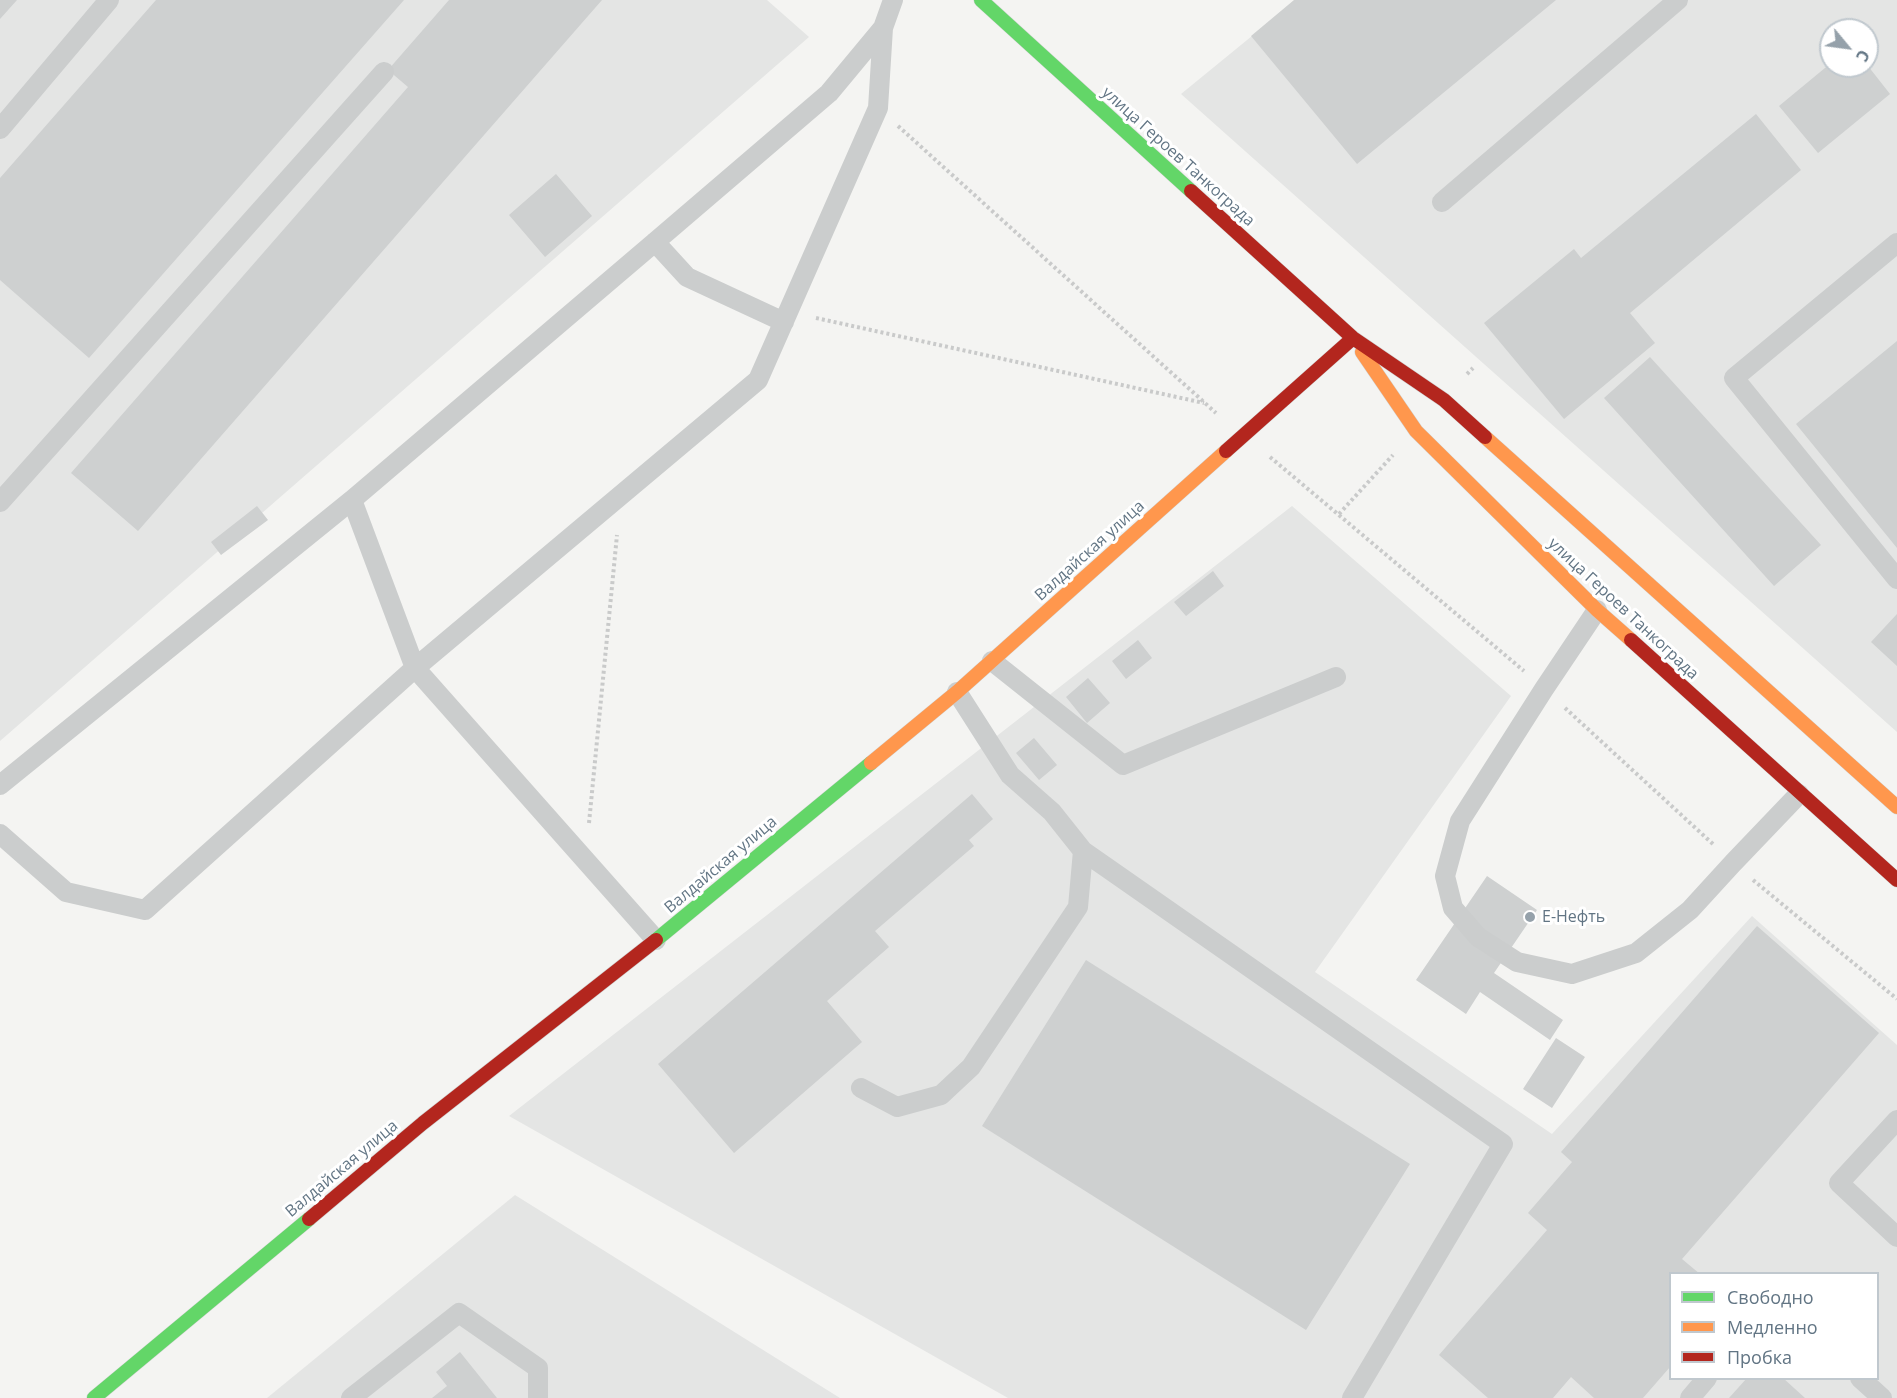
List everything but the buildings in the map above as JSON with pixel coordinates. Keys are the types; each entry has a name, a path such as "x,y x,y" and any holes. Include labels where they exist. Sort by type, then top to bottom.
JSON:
{"main road":[{"name":"улица Героев Танкограда","path":"981,0 1353,338 1444,400 1897,807"},
{"name":"улица Героев Танкограда","path":"1353,338 1416,431 1597,610 1897,880"},
{"name":"Валдайская улица","path":"94,1398 423,1123 656,940 957,692 1353,338"}],"lane":[{"path":"0,129 109,0"},
{"path":"0,834 66,892 145,910 415,668 758,380 878,108 883,28 893,0"},
{"path":"1442,202 1678,0"},
{"path":"0,784 352,500 655,242 829,93 883,28"},
{"path":"0,502 384,72"},
{"path":"655,242 687,277 786,317"},
{"path":"1897,243 1734,378 1897,579"},
{"path":"352,500 415,668 656,940"},
{"path":"1597,610 1460,821 1445,876 1453,908 1478,937 1517,962 1572,974 1636,953 1690,910 1799,794"},
{"path":"992,661 1123,765 1336,677"},
{"path":"957,692 1010,775 1052,812 1083,851 1503,1144 1352,1398"},
{"path":"861,1088 897,1107 941,1095 971,1066 1078,907 1083,851"},
{"path":"1897,1120 1839,1183 1897,1237"},
{"path":"351,1398 459,1313 538,1368 538,1398"},
{"path":"1690,1398 1705,1380"},
{"path":"1862,1380 1882,1398"}],"path":[{"path":"878,108 1242,437 1283,466 1544,689 1733,863 1897,999"},
{"path":"786,317 1205,403"},
{"path":"585,860 621,495"}],"shaded area":[{"path":"0,0 767,0 809,37 0,741"},
{"path":"1296,0 1897,0 1897,732 1181,94"},
{"path":"1292,506 1511,696 1315,972 1552,1134 1752,916 1897,1045 1897,1398 1008,1398 509,1116"},
{"path":"515,1195 840,1398 267,1398"}],"traffic: fast":[{"path":"981,0 1191,191"},
{"path":"656,940 871,763"},
{"path":"94,1398 309,1219"}],"traffic: slow":[{"path":"1362,352 1416,431 1597,610 1631,640"},
{"path":"1485,437 1897,807"},
{"path":"871,763 957,692 1226,451"}],"traffic: jam":[{"path":"1191,191 1353,338 1444,400 1485,437"},
{"path":"1226,451 1353,338"},
{"path":"1631,640 1897,880"},
{"path":"309,1219 423,1123 656,940"}],"place":[{"name":"E-Нефть","path":"1530,917"}]}
